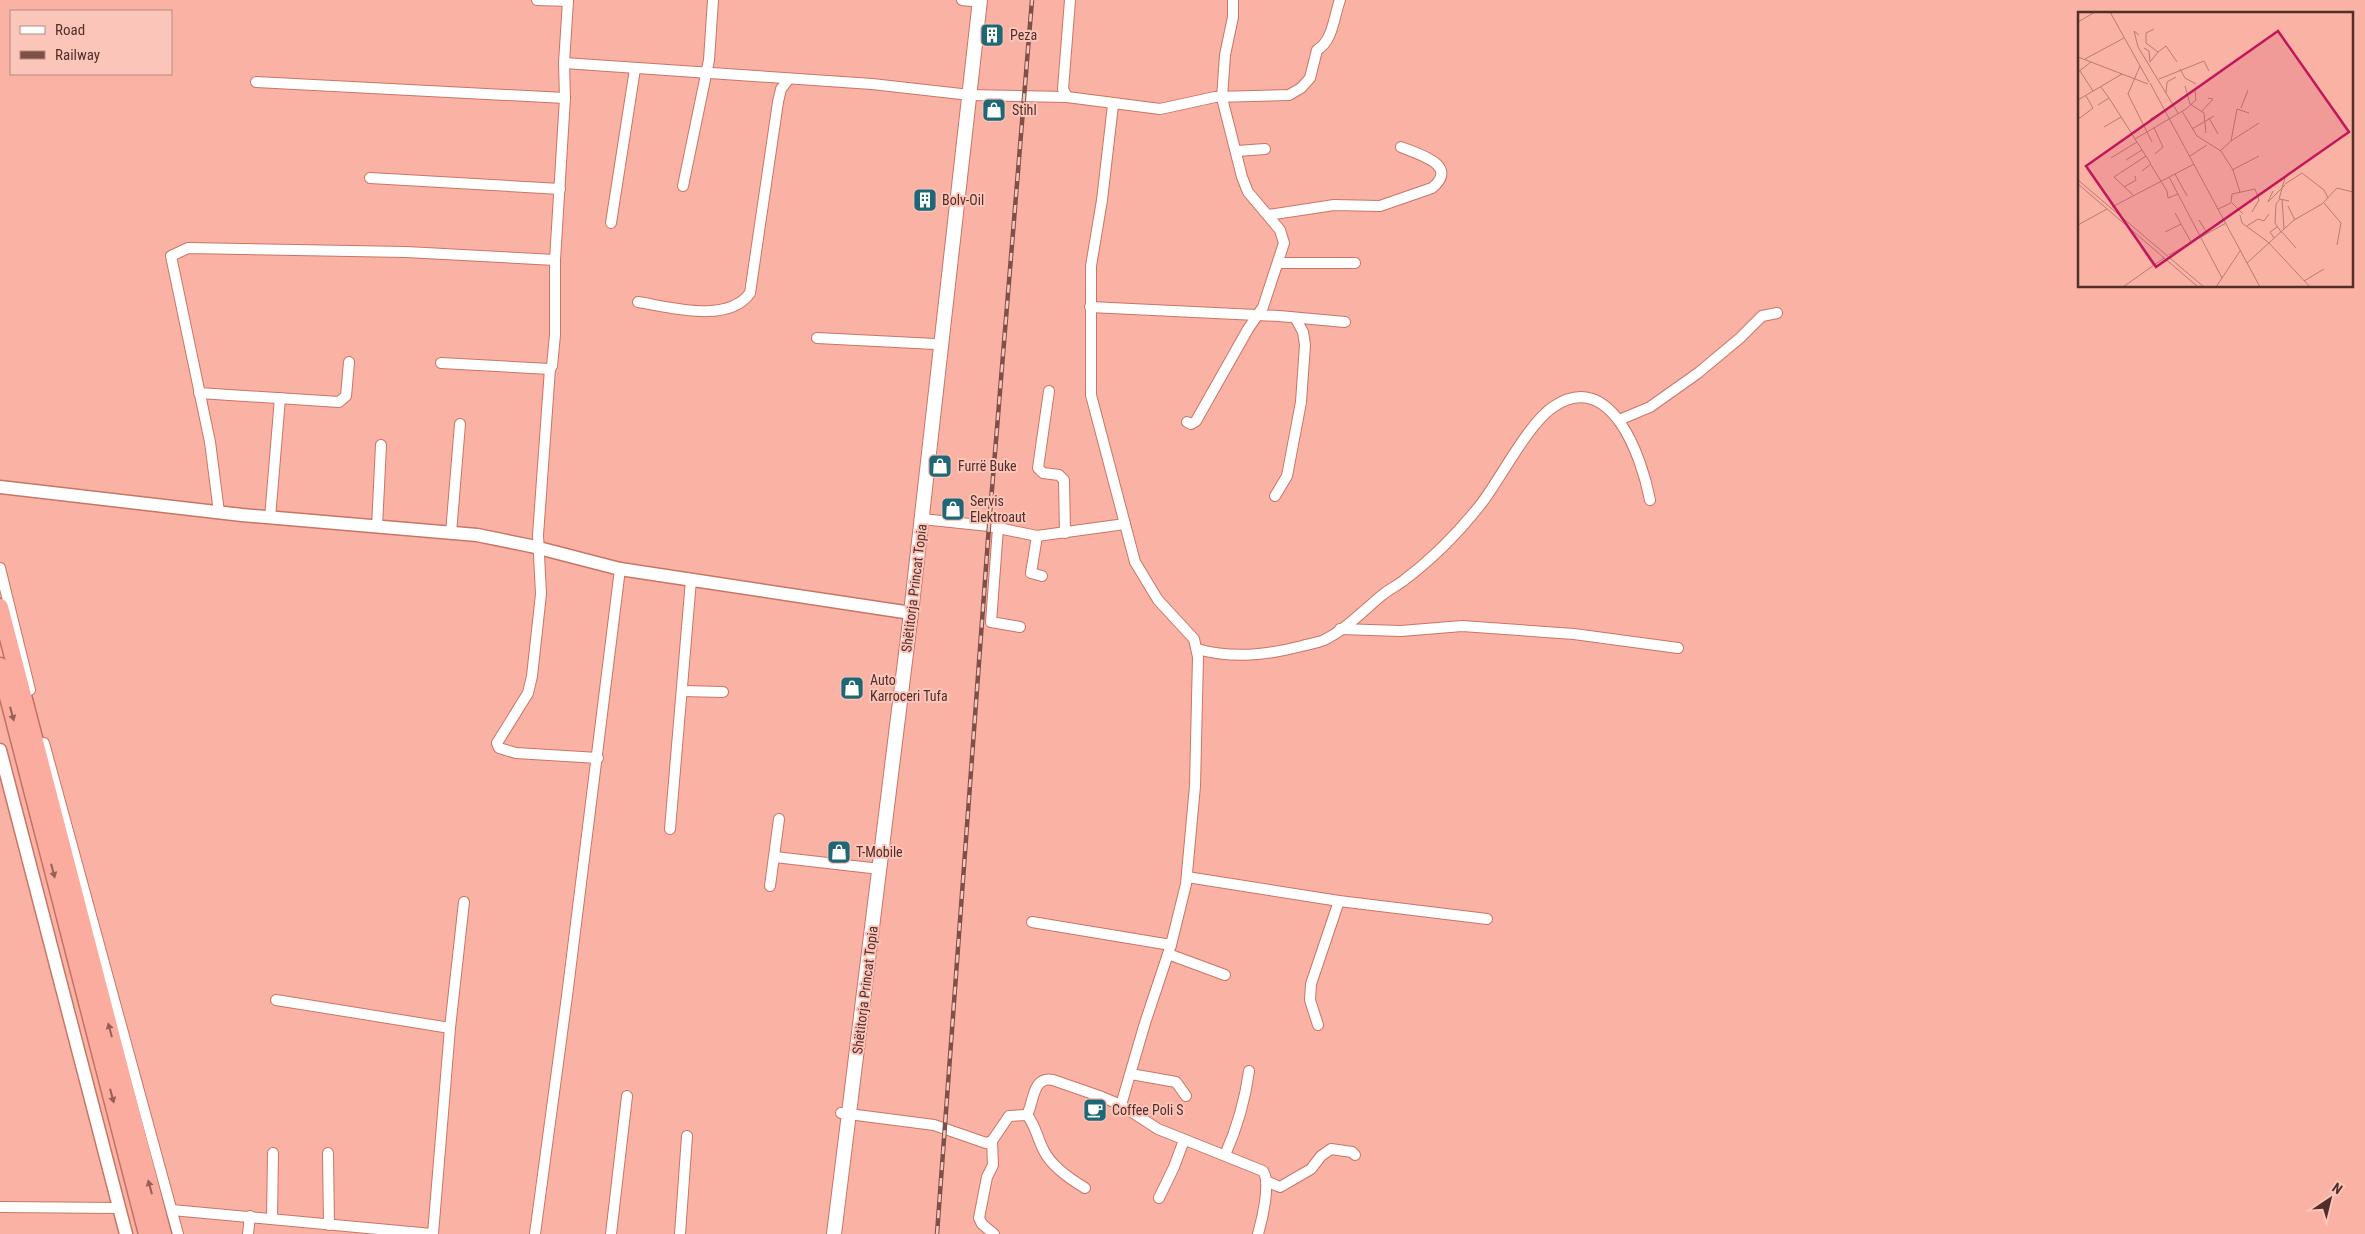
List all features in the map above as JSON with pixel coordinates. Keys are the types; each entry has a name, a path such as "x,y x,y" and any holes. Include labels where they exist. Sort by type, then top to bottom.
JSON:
{"highway":[{"path":"0,607 163,1234"},
{"path":"0,666 147,1234"}],"main road":[{"name":"Shëtitorja Princat Topia","path":"834,1234 845,1113 880,869 911,613 980,1"}],"street":[{"path":"537,0 568,0 555,260 554,353 550,369 538,535 540,548 540,594 528,693 497,743 499,748 516,753 598,758"},
{"path":"683,186 696,112 706,74 713,0"},
{"path":"962,0 980,1"},
{"path":"1063,95 1070,0"},
{"path":"1187,422 1194,424 1196,421 1256,315 1263,307 1282,251 1283,236 1248,192 1242,177 1222,98 1225,55 1231,27 1233,0"},
{"path":"564,63 788,80 872,84 970,95 1063,95 1113,104 1160,108 1205,99 1281,97 1301,88 1310,78 1318,50 1324,46 1331,32 1340,0"},
{"path":"611,223 635,69"},
{"path":"638,302 712,312 737,306 750,293 778,102 781,89 788,80"},
{"path":"256,82 564,98"},
{"path":"1113,104 1102,200 1091,266 1091,395 1124,524 1136,562 1145,580 1166,611 1189,632 1197,649 1195,786 1187,878 1170,949 1122,1105"},
{"path":"1268,215 1334,205 1380,206 1432,188 1439,182 1442,174 1440,166 1433,160 1401,147"},
{"path":"1236,151 1266,149"},
{"path":"370,178 560,189"},
{"path":"219,512 210,442 172,256 188,248 406,252 555,260"},
{"path":"1279,263 1355,263"},
{"path":"1090,307 1256,315 1345,322"},
{"path":"1619,420 1650,407 1698,373 1740,338 1762,316 1777,313"},
{"path":"1275,496 1287,476 1301,402 1306,345 1303,332 1296,319"},
{"path":"817,338 934,344"},
{"path":"199,393 339,402 346,396 349,362"},
{"path":"441,363 550,369"},
{"path":"1049,391 1038,468 1043,473 1060,475 1064,480 1064,533"},
{"path":"1197,649 1218,655 1247,656 1284,650 1323,640 1340,629 1403,580 1444,544 1480,505 1535,425 1553,406 1575,397 1593,398 1609,409 1625,428 1646,477 1650,500"},
{"path":"270,518 280,398"},
{"path":"451,533 460,424"},
{"path":"377,527 381,445"},
{"path":"0,487 270,518 477,535 540,548 620,569 911,613"},
{"path":"922,518 998,528 1037,536 1124,524"},
{"path":"998,528 991,622 1020,627"},
{"path":"1037,536 1031,573 1042,576"},
{"path":"0,568 39,726 178,1234"},
{"path":"535,1234 598,758 620,569"},
{"path":"670,829 691,580"},
{"path":"1340,629 1402,632 1462,626 1574,634 1678,648"},
{"path":"682,691 723,692"},
{"path":"0,750 126,1234"},
{"path":"770,886 779,819"},
{"path":"775,857 812,859 880,869"},
{"path":"1187,878 1339,901 1487,919"},
{"path":"1318,1025 1310,1000 1311,984 1339,901"},
{"path":"172,1210 432,1234 450,1028 464,902"},
{"path":"1032,922 1170,949 1225,975"},
{"path":"276,1000 450,1028"},
{"path":"1225,1155 1240,1114 1249,1071"},
{"path":"1131,1074 1176,1082 1186,1096"},
{"path":"1027,1115 1036,1086 1047,1079 1122,1105 1141,1120 1184,1140 1259,1167 1266,1175 1266,1181 1262,1219 1258,1234"},
{"path":"611,1234 627,1096"},
{"path":"845,1113 934,1125 981,1143 992,1141"},
{"path":"994,1234 982,1224 979,1218 987,1177 993,1165 992,1141 1009,1116 1027,1115"},
{"path":"1027,1115 1034,1124 1044,1151 1050,1160 1068,1177 1085,1188"},
{"path":"680,1234 687,1136"},
{"path":"1159,1198 1174,1167 1184,1140"},
{"path":"1266,1181 1280,1186 1311,1169 1321,1156 1331,1150 1352,1152 1356,1155"},
{"path":"272,1219 273,1153"},
{"path":"328,1153 329,1224"},
{"path":"0,1207 119,1208"},
{"path":"248,1234 250,1216"}],"railway":[{"path":"937,1234 989,526 1032,0"}],"place":[{"name":"Peza","path":"992,35"},
{"name":"Stihl","path":"994,110"},
{"name":"Bolv-Oil","path":"925,200"},
{"name":"Furrë Buke","path":"940,466"},
{"name":"Servis Elektroaut","path":"953,509"},
{"name":"Auto Karroceri Tufa","path":"852,688"},
{"name":"T-Mobile","path":"839,852"},
{"name":"Coffee Poli S","path":"1095,1110"}]}
